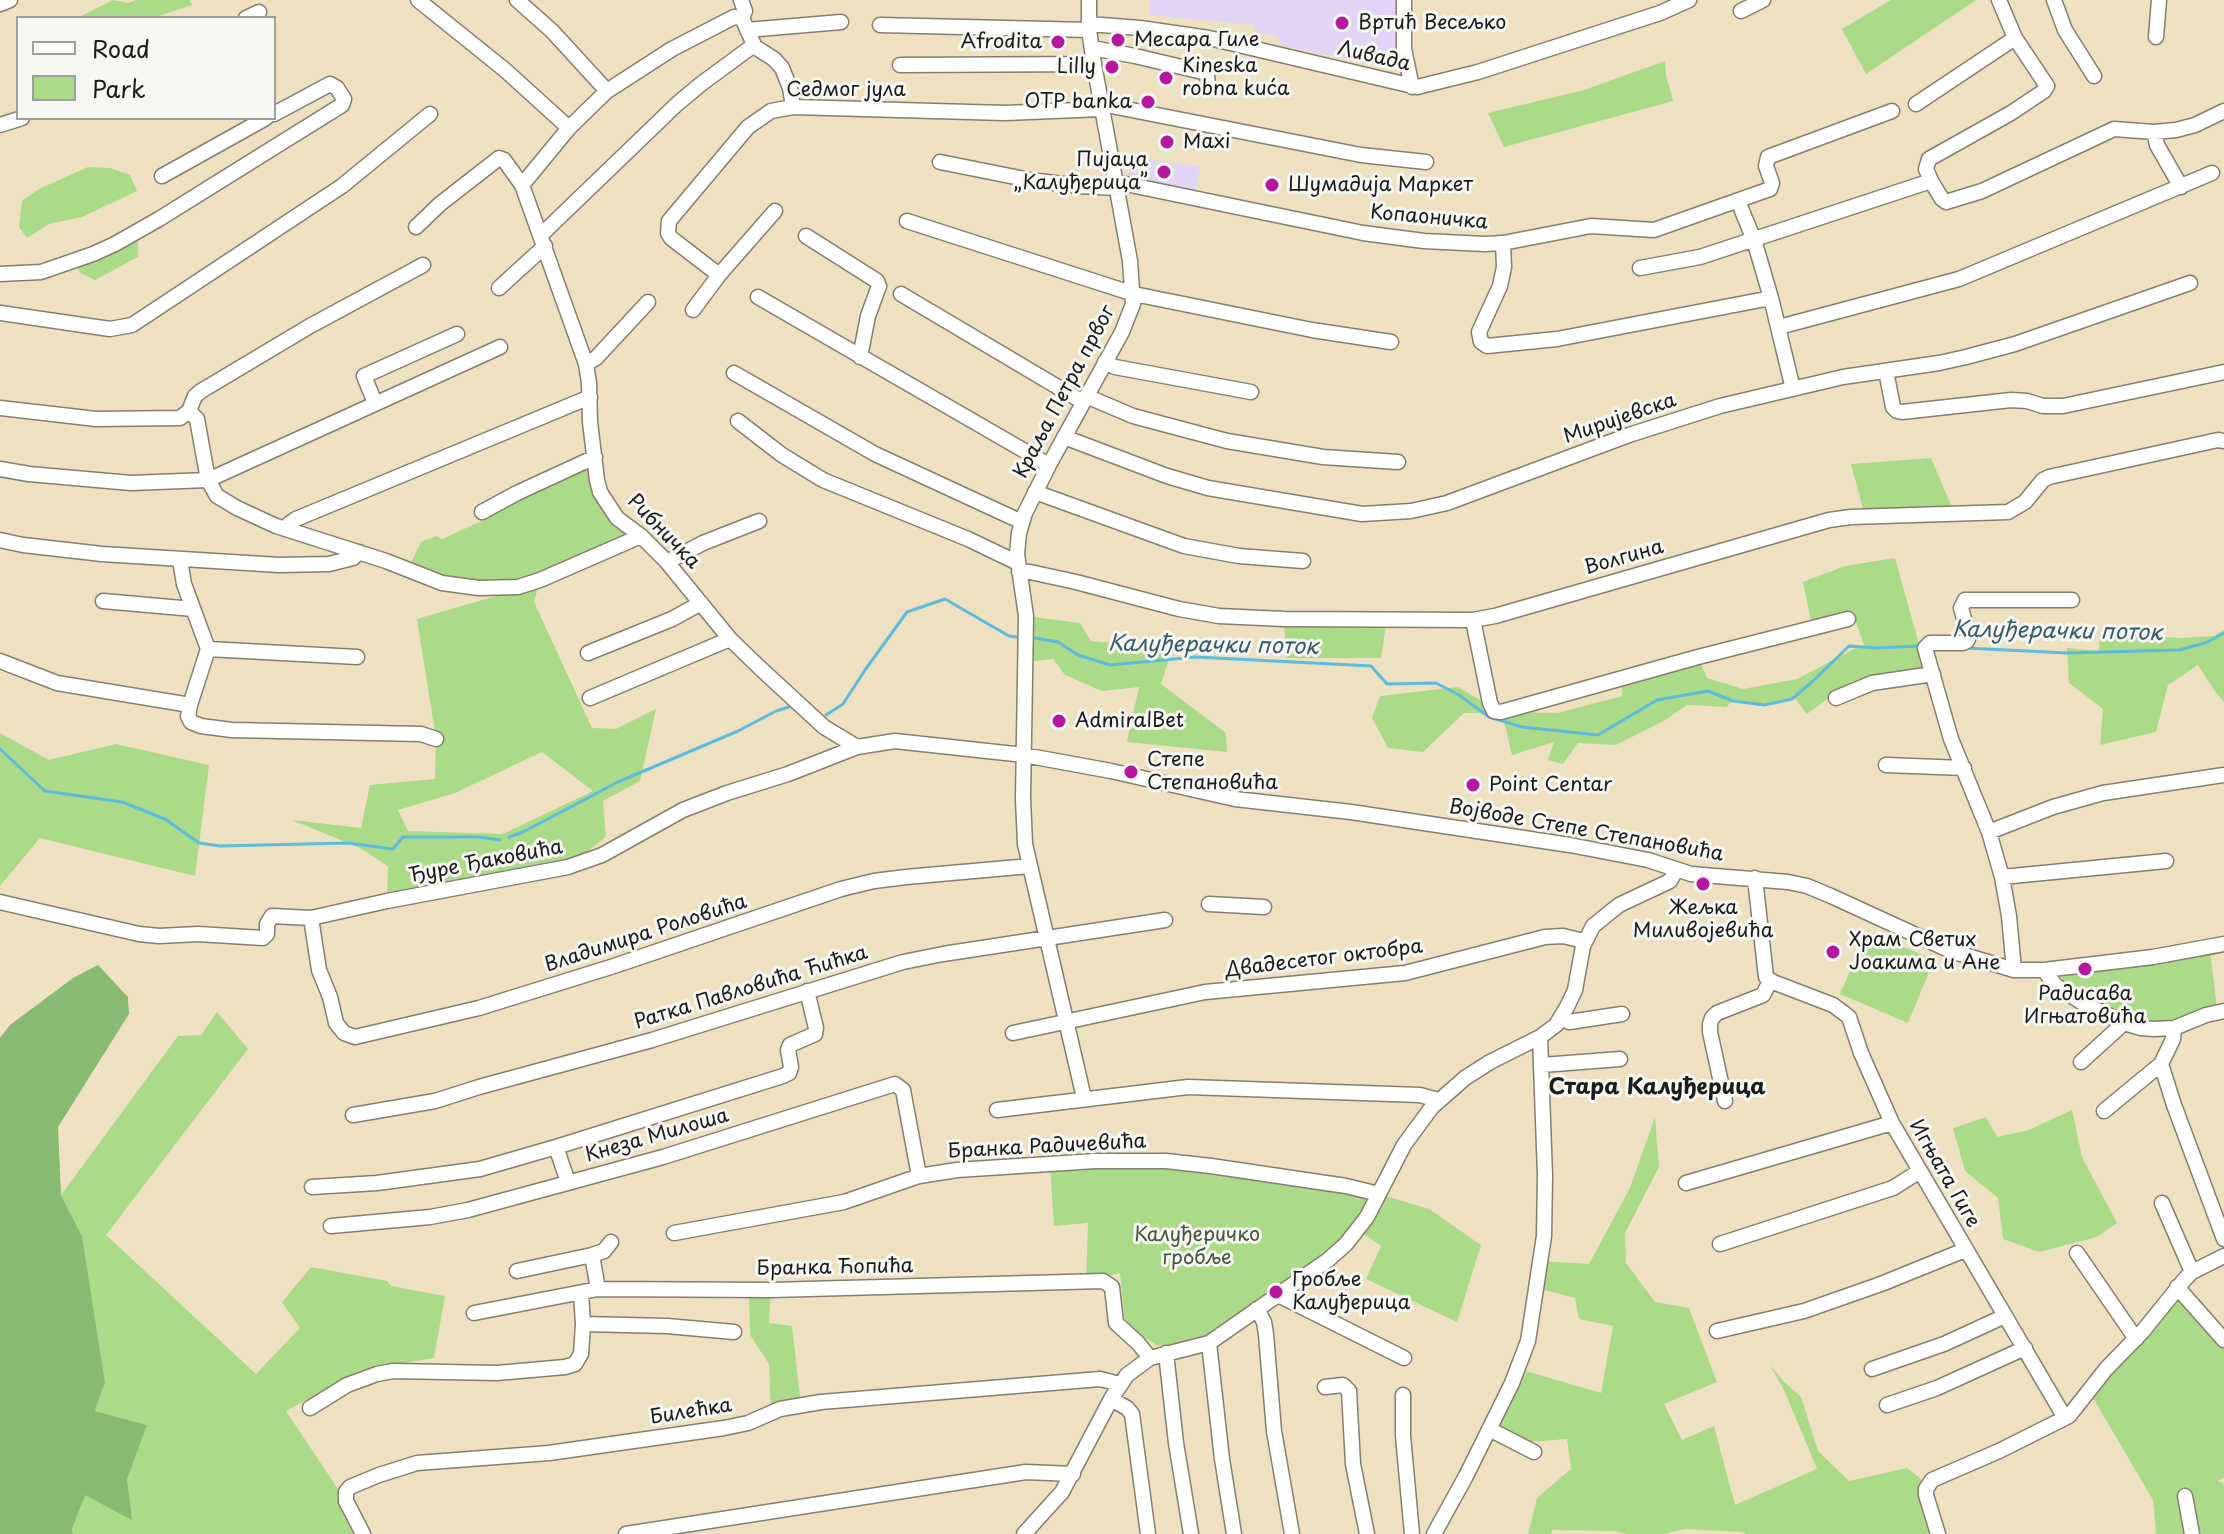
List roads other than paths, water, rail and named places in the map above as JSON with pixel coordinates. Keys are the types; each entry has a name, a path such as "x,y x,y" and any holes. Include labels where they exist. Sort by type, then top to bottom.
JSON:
{"street":[{"path":"0,4 10,0"},
{"path":"418,0 505,70 569,128"},
{"path":"517,0 552,31 607,91"},
{"path":"741,0 745,24 754,45 782,68 793,107"},
{"name":"Краља Петра првог","path":"1084,1098 1024,833 1026,616 1018,568 1018,543 1022,522 1035,492 1126,323 1133,304 1134,294 1094,64 1089,0"},
{"path":"1404,0 1404,49 1412,87"},
{"name":"Ливада","path":"880,25 1140,28 1209,38 1412,87 1425,87 1660,13 1689,0"},
{"path":"1741,11 1763,0"},
{"path":"1999,0 2015,38 2045,80 2046,88 2011,113 1929,159 1926,169 1946,202 1982,191 2114,129 2154,132 2186,128 2224,111"},
{"path":"2054,0 2065,30 2094,76"},
{"path":"2156,37 2159,0"},
{"path":"416,227 499,158 504,160 522,185 569,128 607,91 672,49 734,17 745,24 841,22"},
{"path":"1916,104 2015,38"},
{"path":"499,288 677,104 754,45"},
{"path":"1092,48 1207,73 1208,86"},
{"path":"900,65 1094,64"},
{"path":"0,274 28,274 53,268 93,254 137,232 342,105 344,99 330,84 276,113"},
{"name":"Седмог јула","path":"719,275 671,238 669,221 748,127 771,111 793,107 1005,113 1102,107 1361,155 1426,162"},
{"name":"Копаоничка","path":"940,162 1030,180 1079,186 1116,185 1363,233 1424,241 1485,244 1591,226 1654,230 1770,189 1772,179 1766,163 1768,157 1892,111"},
{"path":"0,313 110,329 132,325 342,186 430,114"},
{"path":"162,176 262,120"},
{"path":"2154,132 2157,145 2181,187"},
{"path":"1779,327 1959,279 2212,173"},
{"path":"1640,268 1675,263 1754,240 1931,181"},
{"name":"Рибничка","path":"522,185 586,364 600,492 617,518 667,562 730,639 824,727 857,747"},
{"path":"1738,201 1754,240 1771,298 1793,389"},
{"path":"693,310 775,211"},
{"path":"907,221 1134,294 1312,330 1391,342"},
{"path":"806,236 877,281 879,286 868,316 860,357"},
{"path":"1503,243 1504,267 1500,286 1479,332 1481,342 1487,346 1557,339 1771,298"},
{"path":"0,408 66,417 180,418 189,411 195,396 201,391 310,326 423,265"},
{"name":"Миријевска","path":"1064,437 1208,488 1372,514 1411,511 1447,503 1676,419 1720,406 1843,377 1939,363 2003,347 2190,283"},
{"path":"901,294 1006,358 1085,399 1133,416 1239,443 1323,457 1398,462"},
{"path":"758,297 1049,465"},
{"path":"586,364 596,358 648,302"},
{"path":"375,403 364,376 457,334"},
{"path":"0,469 131,483 208,480 500,347"},
{"path":"1105,362 1115,367 1251,392"},
{"path":"1886,371 1893,407 1902,412 2011,400 2063,406 2224,372"},
{"path":"734,373 875,454 1022,522"},
{"path":"287,529 290,522 296,519 590,397"},
{"path":"189,411 197,419 208,480 213,492 224,501 264,521 442,583 503,589 540,580 641,536"},
{"name":"Волгина","path":"738,421 782,455 823,480 968,539 1018,568 1188,611 1232,618 1473,620 1829,520 2008,512 2025,502 2049,477 2224,441"},
{"path":"482,512 595,457"},
{"path":"1035,492 1184,546 1239,556 1303,561"},
{"path":"667,562 703,543 759,521"},
{"path":"0,540 32,546 180,560 279,565 329,564 353,558 359,552"},
{"path":"180,560 184,584 208,649 190,705 188,716 191,722 232,730 421,734 436,739"},
{"path":"2014,970 2002,877 1989,832 1951,739 1925,648 1930,643 1967,641 1969,636 1961,608 1965,600 2072,600"},
{"path":"103,601 193,609"},
{"path":"588,653 672,619 701,603"},
{"path":"1473,620 1491,707 1501,712 1848,619"},
{"path":"590,698 730,639"},
{"path":"208,649 357,657"},
{"path":"0,661 57,683 190,705"},
{"path":"1836,698 1872,683 1933,674"},
{"name":"Ђуре Ђаковића","path":"0,902 139,934 263,938 272,916 311,918 568,867 602,855 683,810 857,747 895,741 1024,755"},
{"name":"Војводе Степе Степановића","path":"1024,755 1111,771 1213,796 1351,812 1542,840 1637,857 1704,876 1776,879 1807,886 1951,951 2014,970 2044,970 2153,957 2224,944"},
{"path":"1886,765 1964,768"},
{"path":"1989,832 2053,807 2103,793 2224,775"},
{"path":"2002,877 2166,861"},
{"name":"Владимира Роловића","path":"311,918 319,970 339,1029 355,1037 479,1008 852,886 906,877 1030,866"},
{"path":"1024,1534 1062,1492 1111,1399 1135,1368 1150,1358 1209,1343 1328,1260 1346,1244 1367,1217 1404,1145 1438,1100 1472,1073 1550,1030 1561,1018 1575,990 1584,941 1593,926 1619,905 1670,881 1676,870"},
{"path":"1725,1101 1710,1024 1712,1018 1717,1013 1763,995 1770,981 1765,974 1755,878"},
{"path":"1209,904 1264,907"},
{"name":"Ратка Павловића Ћићка","path":"353,1115 435,1101 652,1040 903,962 1165,920"},
{"name":"Двадесетог октобра","path":"1013,1033 1205,992 1405,973 1545,937 1563,936 1584,941"},
{"path":"2044,970 2052,982 2081,1002 2124,1023 2154,1029 2174,1028 2224,1011"},
{"name":"Игњата Гиге","path":"1770,981 1846,1013 1892,1123 2065,1418"},
{"name":"Кнеза Милоша","path":"312,1187 377,1183 480,1169 789,1073 790,1045 815,1034 807,991"},
{"path":"1561,1018 1569,1022 1622,1014"},
{"path":"2081,1062 2124,1023"},
{"path":"2104,1111 2161,1064 2173,1039 2174,1028"},
{"path":"1434,1534 1523,1360 1544,1236 1540,1037"},
{"path":"1542,1065 1620,1059"},
{"path":"2161,1064 2224,1239"},
{"name":"Кнеза Милоша","path":"331,1226 450,1214 663,1157 895,1084 903,1090 919,1176"},
{"path":"997,1110 1213,1086 1420,1095 1438,1100"},
{"path":"1686,1183 1892,1123"},
{"path":"556,1147 568,1182"},
{"name":"Бранка Радичевића","path":"674,1233 844,1202 919,1176 957,1170 1095,1161 1166,1161 1211,1166 1379,1194"},
{"path":"1720,1244 1893,1188 1920,1171"},
{"path":"2162,1203 2192,1272"},
{"path":"517,1271 592,1255 604,1251 611,1242"},
{"path":"1717,1331 1804,1311 1965,1250"},
{"path":"2077,1253 2136,1339"},
{"path":"592,1255 598,1289"},
{"path":"1938,1534 1926,1495 1932,1480 2073,1412 2177,1287 2192,1272 2224,1256"},
{"name":"Бранка Ћопића","path":"474,1313 598,1289 771,1290 1103,1281 1112,1287 1116,1323 1150,1358"},
{"path":"2177,1287 2224,1340"},
{"path":"310,1408 347,1385 393,1371 497,1373 575,1364 579,1360 583,1324 581,1293"},
{"path":"1278,1295 1404,1358"},
{"path":"1257,1309 1266,1334 1274,1431 1292,1534"},
{"path":"1872,1369 1944,1344 2005,1316"},
{"path":"583,1324 667,1326 734,1332"},
{"path":"1209,1343 1234,1534"},
{"path":"1887,1405 1937,1388 2025,1348"},
{"path":"1166,1353 1176,1443 1191,1534"},
{"name":"Билећка","path":"363,1534 345,1496 350,1487 417,1463 549,1453 724,1428 748,1423 780,1409 821,1402 1100,1379 1120,1384"},
{"path":"1325,1387 1343,1385 1349,1391 1353,1464 1367,1534"},
{"path":"1403,1395 1403,1436 1412,1534"},
{"path":"1111,1399 1132,1414 1148,1534"},
{"path":"1489,1429 1534,1452"},
{"path":"626,1534 1026,1472 1073,1474"},
{"path":"2185,1496 2192,1534"}],"waterway":[{"name":"Калуђерачки поток","path":"826,715 843,704 907,612 945,599 1009,636 1017,637"},
{"name":"Калуђерачки поток","path":"1966,648 2067,653 2179,650 2205,643 2224,633"},
{"name":"Калуђерачки поток","path":"1035,638 1058,642 1078,655 1110,665 1196,657 1371,666 1387,684 1436,683 1489,717 1522,727 1598,735 1657,700 1708,691 1733,701 1765,705 1792,699 1849,646 1918,646"},
{"name":"Калуђерачки поток","path":"509,837 618,782 792,706"},
{"name":"Калуђерачки поток","path":"0,749 45,791 122,802 165,819 199,843 220,846 348,843 393,849 403,837 500,840"}],"place":[{"name":"Вртић Весељко","path":"1342,23"},
{"name":"Месара Гиле","path":"1118,40"},
{"name":"Afrodita","path":"1058,42"},
{"name":"Lilly","path":"1112,67"},
{"name":"Kineska robna kuća","path":"1166,78"},
{"name":"OTP banka","path":"1148,102"},
{"name":"Maxi","path":"1167,142"},
{"name":"Пијаца „Калуђерица”","path":"1164,172"},
{"name":"Шумадија Маркет","path":"1272,185"},
{"name":"AdmiralBet","path":"1059,721"},
{"name":"Степе Степановића","path":"1131,772"},
{"name":"Point Centar","path":"1473,785"},
{"name":"Жељка Миливојевића","path":"1703,884"},
{"name":"Храм Светих Јоакима и Ане","path":"1833,952"},
{"name":"Радисава Игњатовића","path":"2085,969"},
{"name":"Гробље Калуђерица","path":"1276,1292"}],"district":[{"name":"Стара Калуђерица","path":"1657,1088"}],"park label":[{"name":"Калуђеричко гробље","path":"1197,1246"}]}
